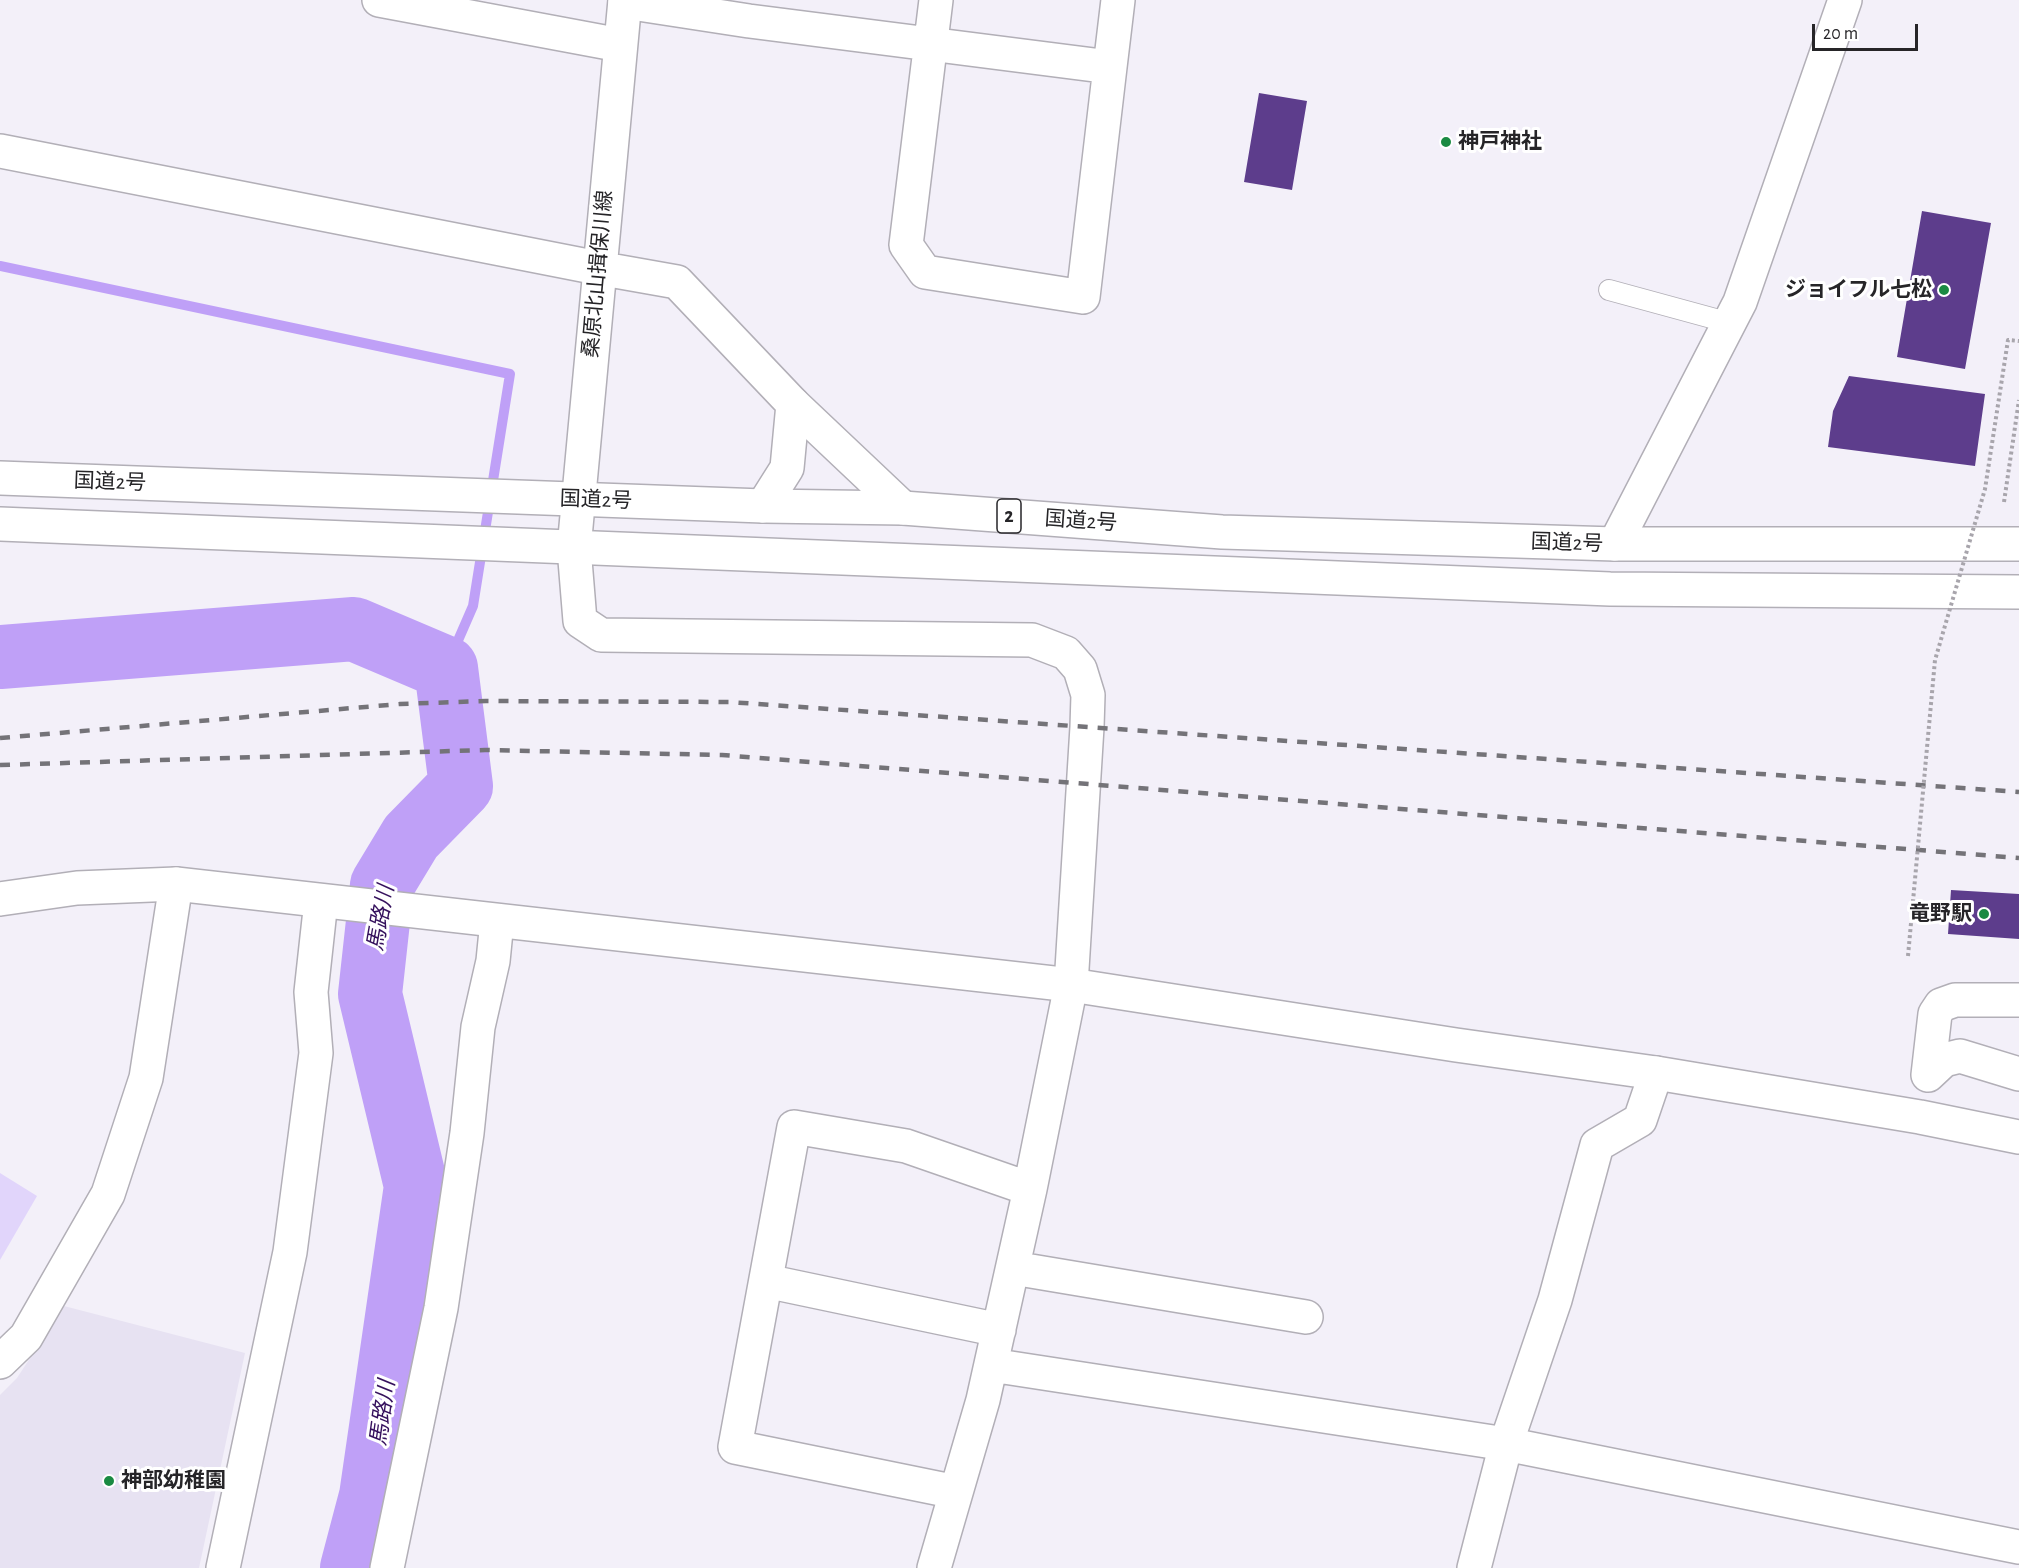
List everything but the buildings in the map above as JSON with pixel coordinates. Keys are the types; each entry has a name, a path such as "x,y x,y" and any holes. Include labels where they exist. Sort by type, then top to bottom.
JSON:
{"main road":[{"path":"379,0 620,45"},
{"path":"936,0 906,245 925,272 1083,297 1118,0"},
{"path":"1615,544 1740,302 1845,0"},
{"path":"625,1 750,11 931,44 1110,67"},
{"name":"桑原北山揖保川線","path":"625,1 577,500 574,548 580,621 601,635 1032,640 1066,652 1080,669 1088,695 1071,985"},
{"path":"0,151 677,282 792,404 903,508"},
{"path":"763,507 787,468 792,404"},
{"name":"国道2号","path":"0,478 763,507 903,508 1222,532 1615,544 2019,544"},
{"name":"国道2号","path":"0,524 1610,589 2019,592"},
{"path":"0,899 77,888 176,884 1071,985 1456,1045 1656,1073 1920,1117 2019,1137"},
{"path":"0,1362 26,1337 108,1194 146,1078 176,884"},
{"path":"224,1568 290,1252 316,1053 311,992 331,902"},
{"path":"387,1568 441,1308 467,1133 478,1027 493,961 489,920"},
{"path":"934,1568 991,1365 1030,1189 1071,985"},
{"path":"1920,1117 1928,1075 1935,1014 1941,1005 1955,1000 2019,1000"},
{"path":"1928,1075 1944,1060 1960,1056 2019,1074"},
{"path":"1474,1568 1506,1444 1555,1300 1596,1145 1640,1120 1656,1073"},
{"path":"956,1492 735,1447 794,1127 906,1146 1030,1189"},
{"path":"1013,1268 1306,1317"},
{"path":"766,1281 999,1330"},
{"path":"991,1365 1506,1444 2019,1547"}],"lane":[{"path":"1609,290 1730,323"}],"path":[{"path":"1908,956 1935,660 1985,489 2008,340 2019,341"},
{"path":"2004,502 2019,400"}],"shaded area":[{"path":"0,1173 37,1196 0,1260"},
{"name":"神部幼稚園","path":"64,1306 245,1353 199,1568 0,1568 0,1395 17,1378"}],"waterway":[{"path":"0,266 510,374 473,606 446,668"},
{"name":"馬路川","path":"0,657 354,629 446,668 461,786 411,837 382,885 370,994 416,1186 371,1496 352,1568"}],"railway":[{"path":"0,738 400,704 486,701 729,702 2019,792"},
{"path":"0,765 485,750 722,755 2019,858"}],"place":[{"name":"神戸神社","path":"1446,142"},
{"name":"ジョイフル七松","path":"1944,290"},
{"name":"竜野駅","path":"1984,914"},
{"name":"神部幼稚園","path":"109,1481"}]}
